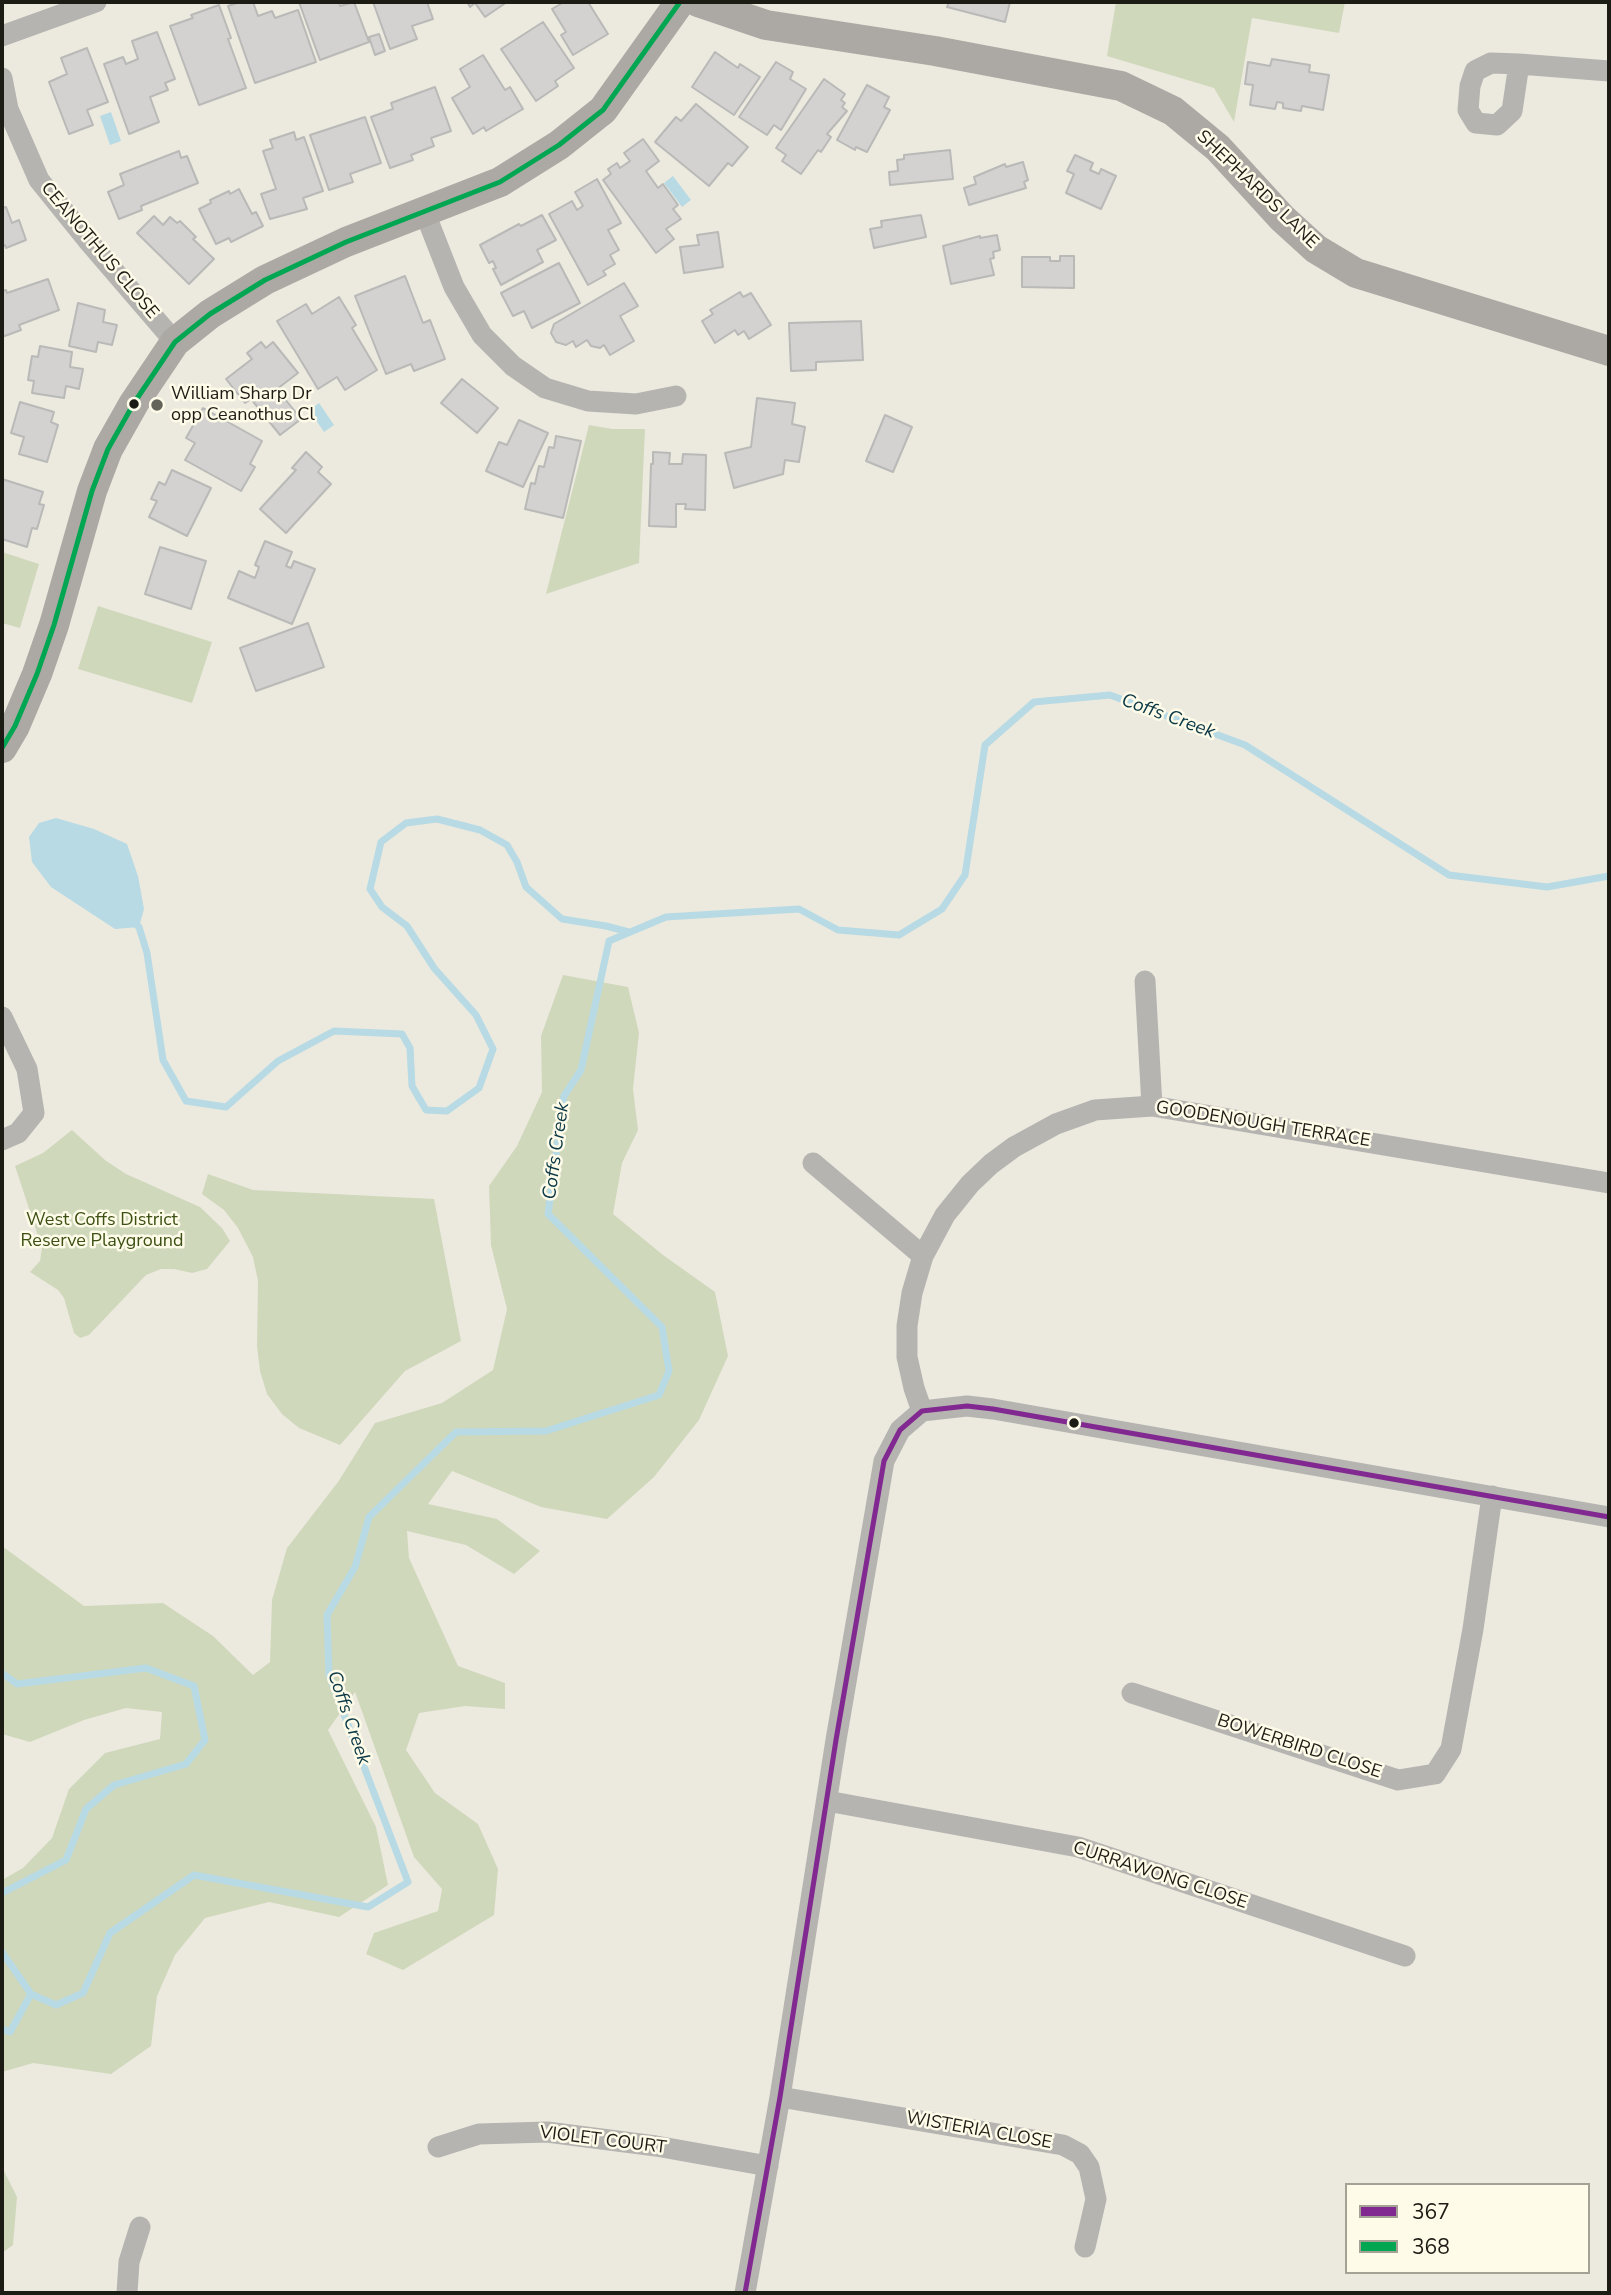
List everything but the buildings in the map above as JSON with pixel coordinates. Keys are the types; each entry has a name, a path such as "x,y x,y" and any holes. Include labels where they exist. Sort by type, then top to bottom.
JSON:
{"street":[{"path":"2,36 96,2"},
{"path":"2,748 15,726 37,674 54,625 92,491 108,449 134,403 175,342 210,314 265,280 346,242 500,181 559,145 603,110 680,2"},
{"name":"SHEPHARDS LANE","path":"698,2 766,25 935,51 1121,86 1173,111 1218,148 1282,218 1316,249 1356,273 1609,351"},
{"path":"1519,64 1609,71"},
{"name":"CEANOTHUS CLOSE","path":"2,78 8,109 39,180 175,342"},
{"path":"425,212 454,287 482,335 513,366 545,388 588,401 636,404 676,396"},
{"path":"1145,981 1153,1106"},
{"path":"2,1017 27,1069 34,1113 18,1133 2,1140"},
{"name":"GOODENOUGH TERRACE","path":"922,1410 907,1357 907,1326 912,1293 923,1256 946,1215 991,1164 1014,1147 1055,1124 1096,1111 1153,1106 1609,1183"},
{"path":"813,1163 923,1256"},
{"path":"745,2293 780,2097 884,1461 900,1430 922,1410 967,1406 993,1409 1609,1517"},
{"name":"BOWERBIRD CLOSE","path":"1132,1692 1398,1780 1435,1774 1451,1749 1493,1496"},
{"name":"CURRAWONG CLOSE","path":"827,1801 1078,1847 1405,1956"},
{"name":"WISTERIA CLOSE","path":"780,2097 1063,2146 1080,2154 1089,2167 1096,2199 1085,2247"},
{"name":"VIOLET COURT","path":"438,2147 479,2134 547,2132 656,2146 768,2166"},
{"path":"127,2293 130,2262 140,2227"}],"green space":[{"path":"1116,2 1345,2 1339,33 1252,18 1234,122 1214,88 1107,56"},
{"path":"589,425 612,429 645,429 639,563 546,594"},
{"path":"2,552 39,564 20,628 2,623"},
{"path":"98,606 212,642 192,703 78,669"},
{"path":"563,975 628,987 639,1033 633,1089 638,1130 622,1163 613,1214 663,1255 715,1292 728,1356 699,1420 654,1477 607,1519 541,1507 452,1471 428,1504 497,1519 540,1551 514,1574 466,1545 407,1531 409,1558 458,1666 505,1683 505,1709 465,1706 419,1713 406,1750 435,1793 478,1824 498,1869 494,1915 403,1970 366,1954 374,1933 438,1911 442,1889 414,1857 355,1692 328,1730 376,1827 388,1885 339,1917 269,1902 205,1918 175,1955 157,1996 151,2046 111,2074 33,2063 2,2072 2,1880 23,1868 52,1838 69,1789 105,1753 160,1739 162,1712 126,1708 84,1720 30,1742 2,1734 2,1546 84,1606 163,1603 213,1636 253,1675 270,1662 272,1600 287,1548 338,1482 375,1423 442,1403 493,1370 507,1309 491,1245 489,1186 517,1146 542,1092 541,1036"},
{"name":"West Coffs District Reserve Playground","path":"72,1130 105,1160 126,1174 200,1207 222,1228 230,1241 207,1269 192,1273 161,1269 146,1275 89,1335 80,1338 74,1333 64,1298 58,1290 30,1272 40,1261 42,1248 15,1166 43,1153"},
{"path":"208,1174 253,1190 434,1199 461,1341 405,1371 340,1445 299,1428 282,1414 267,1394 260,1371 257,1346 258,1281 253,1257 238,1228 224,1210 202,1194"},
{"path":"2,2167 17,2197 13,2245 2,2253"}],"water":[{"path":"111,112 121,141 110,145 100,116"},
{"path":"673,176 691,200 682,207 664,183"},
{"path":"319,403 334,425 324,432 309,410"},
{"path":"56,818 94,829 127,844 138,876 144,909 139,927 115,929 51,887 32,862 29,837 39,823"}],"waterway":[{"name":"Coffs Creek","path":"2,1952 31,1994 56,2005 83,1993 110,1933 194,1875 368,1907 408,1882 329,1675 327,1615 355,1567 369,1517 456,1432 546,1431 659,1395 669,1371 662,1327 548,1214 564,1096 581,1070 609,941 666,917 799,909 838,930 899,935 942,909 965,875 985,745 1034,702 1110,695 1245,745 1449,875 1547,887 1609,876"},
{"path":"132,921 139,927 147,953 163,1060 186,1101 226,1107 278,1061 334,1031 402,1034 410,1048 412,1086 426,1110 447,1111 479,1088 493,1049 476,1015 434,968 407,926 382,907 370,889 381,842 406,823 437,819 480,830 507,845 517,862 526,887 562,919 629,932"},
{"name":"Coffs Creek","path":"2,1673 17,1684 146,1668 194,1686 205,1740 186,1764 114,1785 86,1809 66,1860 2,1893"},
{"path":"2,2029 10,2032 31,1994"}],"transit line":[{"name":"368","path":"2,748 15,726 37,674 54,625 92,491 108,449 134,403 175,342 210,314 265,280 346,242 500,182 559,145 603,110 680,2"},
{"name":"367","path":"745,2293 780,2097 836,1740 884,1461 900,1430 922,1411 967,1406 993,1409 1609,1517"}],"place":[{"name":"William Sharp Dr opp Ceanothus Cl","path":"157,405"}]}
